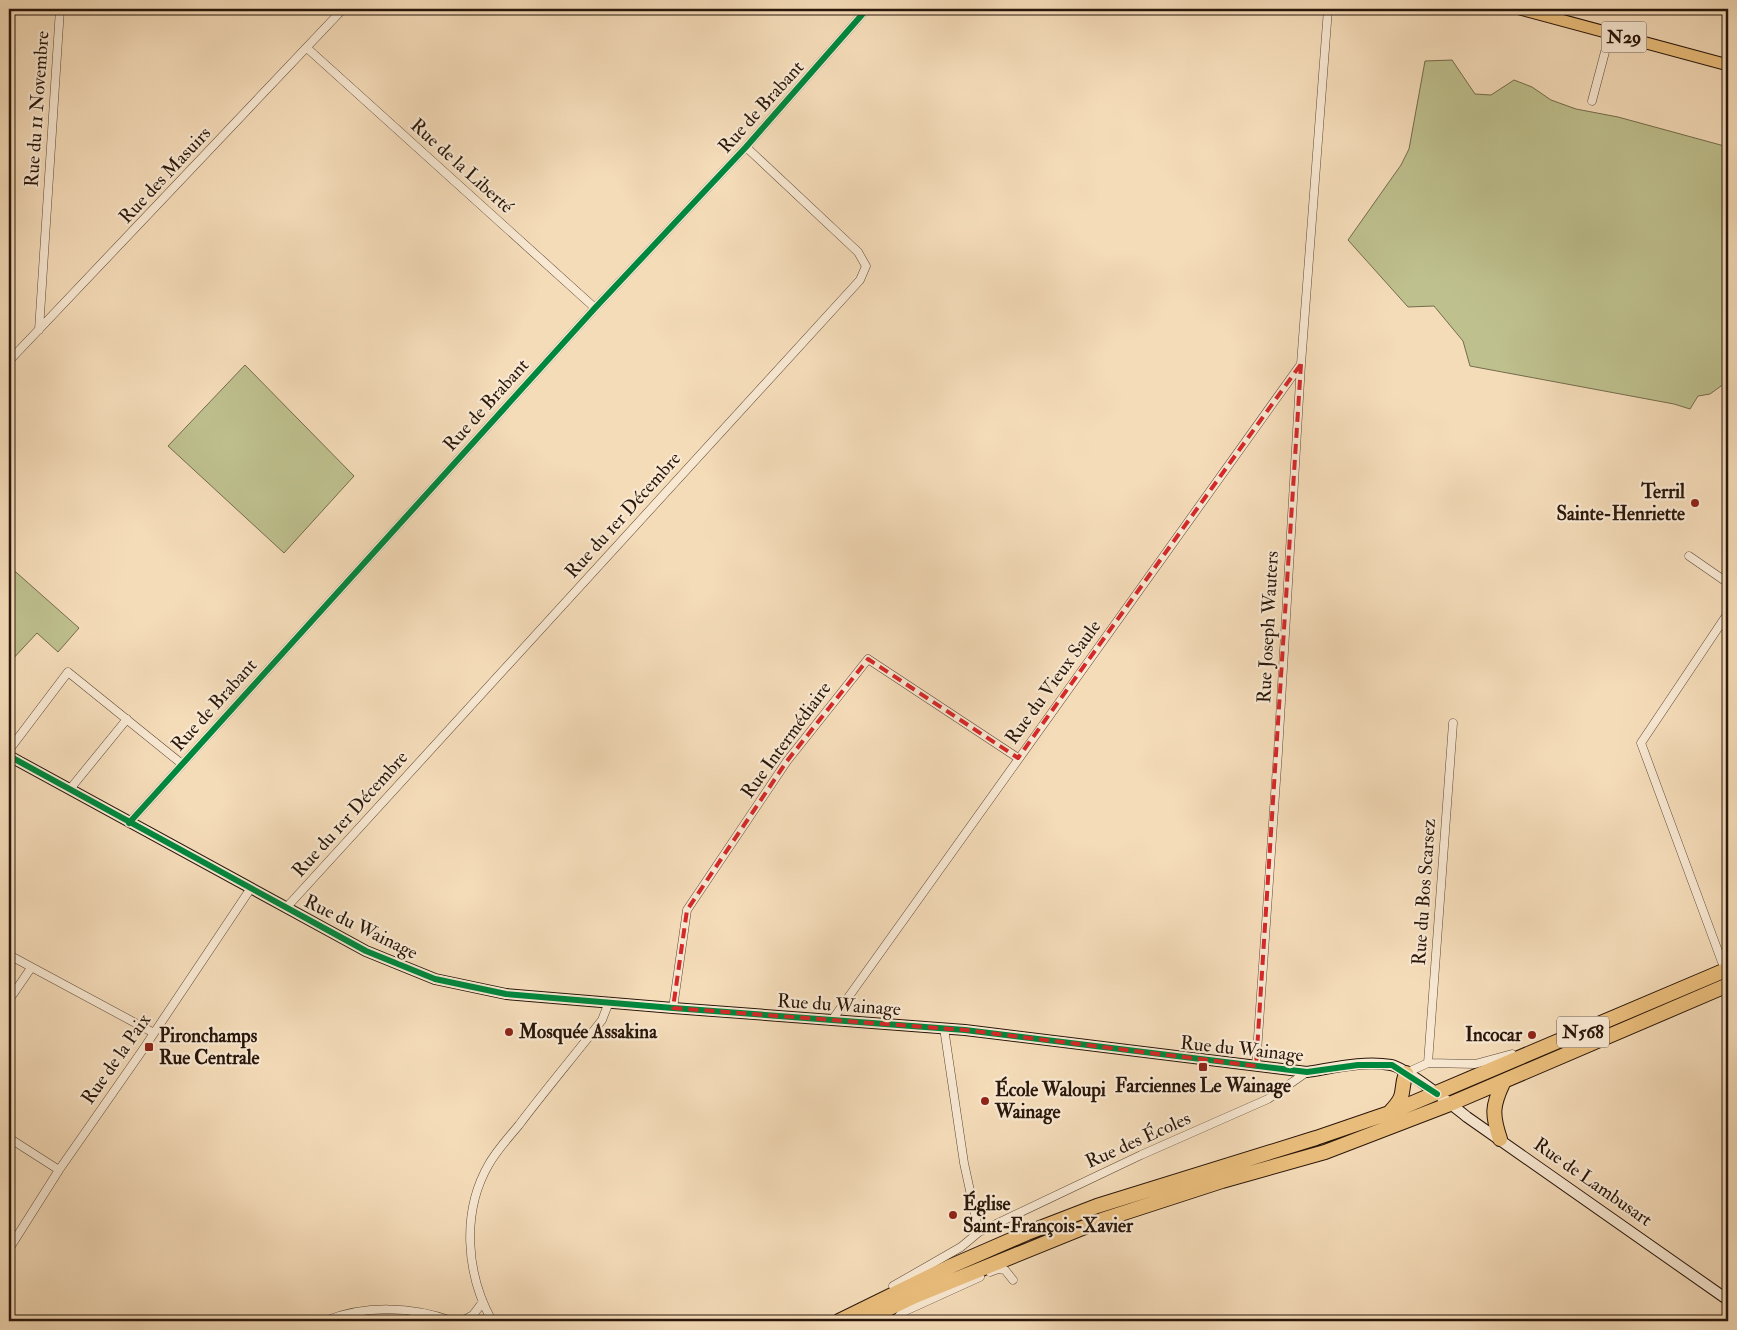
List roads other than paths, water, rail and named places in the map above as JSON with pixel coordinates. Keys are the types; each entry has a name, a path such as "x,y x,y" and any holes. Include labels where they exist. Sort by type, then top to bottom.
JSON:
{"highway":[{"name":"N568","path":"839,1321 949,1267 1097,1206 1316,1138 1437,1094 1672,993 1726,964"},
{"name":"N568","path":"863,1321 922,1293 1102,1220 1222,1181 1326,1152 1450,1104 1503,1083 1728,985"},
{"path":"1389,1113 1403,1095 1403,1081 1406,1073"},
{"path":"1500,1139 1494,1120 1494,1110 1495,1100 1503,1083"}],"main road":[{"name":"N29","path":"1520,9 1728,65"}],"street":[{"name":"Rue du 11 Novembre","path":"39,330 60,9"},
{"name":"Rue des Masuirs","path":"9,361 343,9"},
{"name":"Rue de Brabant","path":"130,823 595,308 746,147 867,9"},
{"name":"Rue Joseph Wauters","path":"1256,1066 1278,752 1301,364 1328,9"},
{"path":"1592,101 1610,33"},
{"name":"Rue de la Liberté","path":"307,48 595,308"},
{"name":"Rue du 1er Décembre","path":"286,908 860,280 866,266 858,252 746,147"},
{"name":"Rue du Vieux Saule","path":"832,1020 1301,364"},
{"path":"1689,556 1728,583"},
{"path":"1726,964 1641,743 1728,613"},
{"name":"Rue Intermédiaire","path":"673,1008 687,910 787,761 868,659 1018,758"},
{"path":"9,750 68,672 182,764"},
{"path":"70,789 127,719"},
{"name":"Rue du Bos Scarsez","path":"1428,1063 1453,723"},
{"name":"Rue du Wainage","path":"9,756 366,951 434,978 506,994 944,1028 1307,1072 1358,1065 1392,1065 1437,1094"},
{"name":"Rue de la Paix","path":"9,1248 12,1235 154,1033 251,888"},
{"path":"9,955 154,1033"},
{"path":"9,1000 31,968"},
{"path":"492,1321 482,1304 469,1245 474,1202 488,1164 602,1020 609,1002"},
{"path":"944,1028 964,1163 979,1232"},
{"path":"1406,1073 1428,1063 1475,1064 1512,1054"},
{"name":"Rue des Écoles","path":"893,1286 961,1247 979,1232 1141,1155 1268,1099 1307,1072"},
{"name":"Rue de Lambusart","path":"1437,1094 1728,1300"},
{"path":"9,1138 59,1170"},
{"path":"894,1321 903,1312 998,1269 1005,1270 1013,1280"},
{"path":"462,1321 473,1315 482,1304"},
{"path":"324,1321 355,1312 380,1310 434,1314 452,1321"}],"place":[{"name":"Terril Sainte-Henriette","path":"1695,503"},
{"name":"Mosquée Assakina","path":"509,1032"},
{"name":"Incocar","path":"1532,1035"},
{"name":"Pironchamps Rue Centrale","path":"149,1047"},
{"name":"Farciennes Le Wainage","path":"1203,1067"},
{"name":"École Waloupi Wainage","path":"985,1101"},
{"name":"Église Saint-François-Xavier","path":"953,1215"}]}
